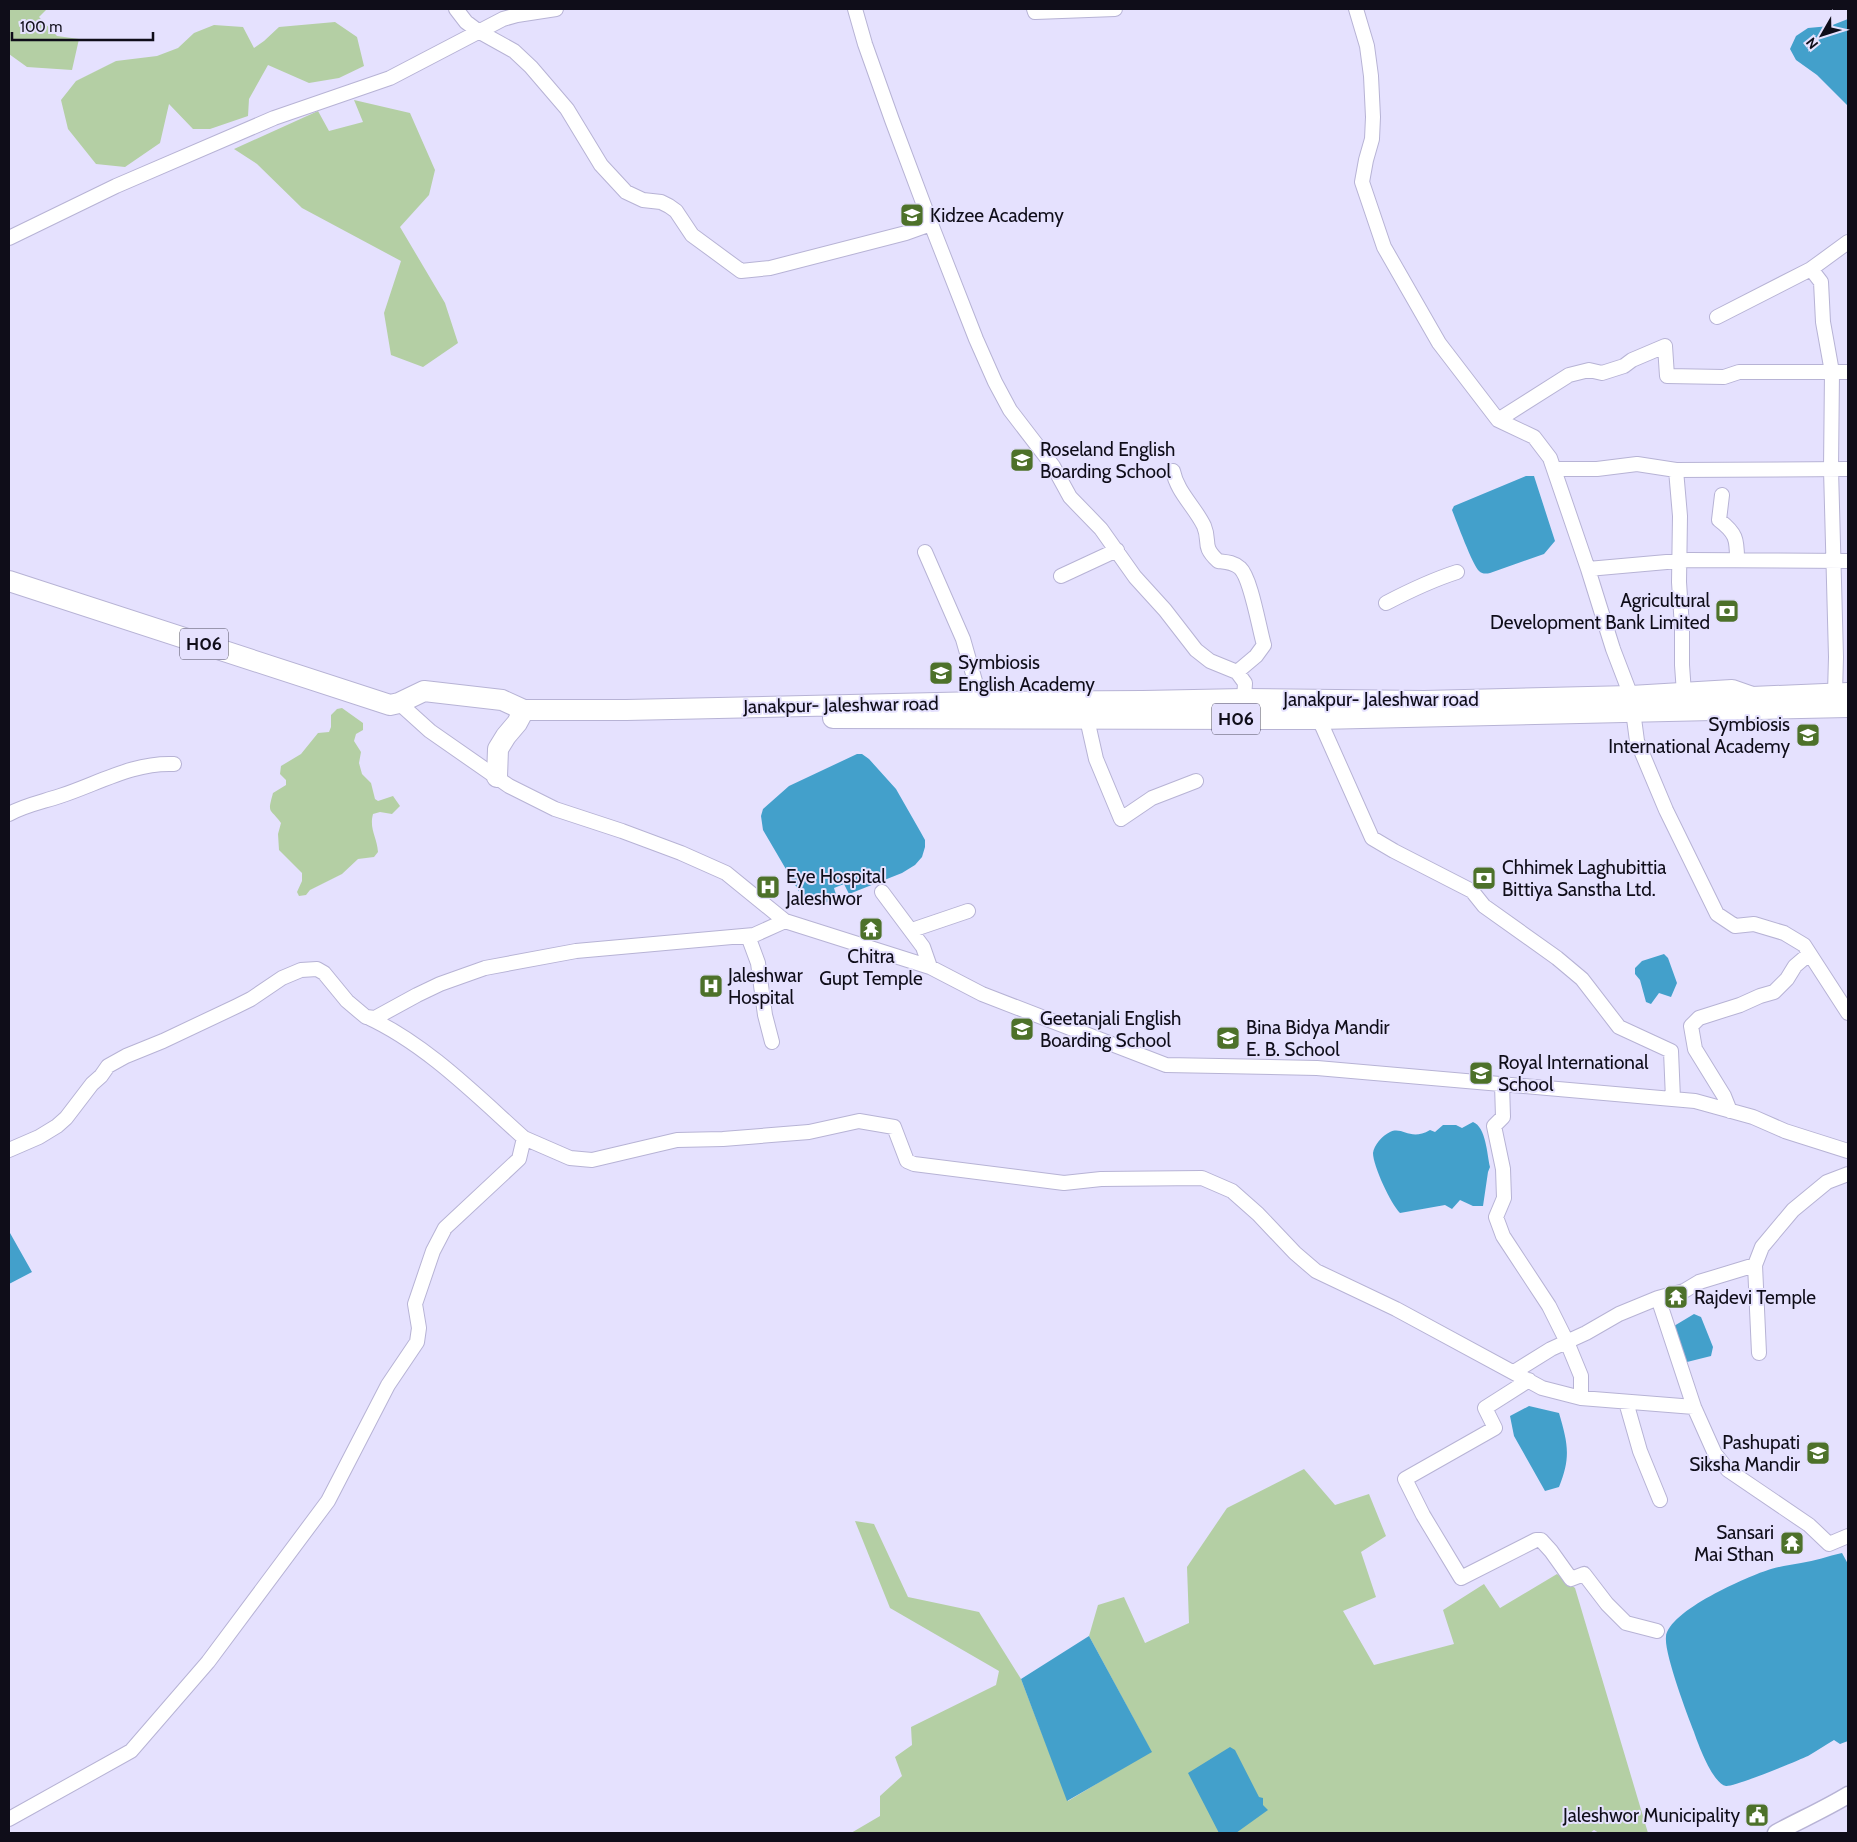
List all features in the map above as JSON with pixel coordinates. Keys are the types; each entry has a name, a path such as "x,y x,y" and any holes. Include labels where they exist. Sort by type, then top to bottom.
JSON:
{"highway":[{"name":"H06","path":"215,648 9,581 390,705 399,704"},
{"name":"Janakpur- Jaleshwar road","path":"399,704 424,691 502,700 524,710 626,710 1244,698 1632,704 1684,693 1732,690 1752,697 1844,698"},
{"name":"H06","path":"626,710 647,719 1319,719 1632,704 1844,698"},
{"path":"497,777 498,749 524,710"}],"main road":[{"path":"1776,1833 1799,1820 1825,1809 1848,1795"}],"street":[{"path":"456,9 466,22 514,51 531,67 567,109 601,165 626,192 643,200 661,202 669,206 676,211 692,235 720,254 735,268 742,271 770,268 906,233 931,224"},
{"path":"9,238 116,186 274,118 390,78 503,19 556,9"},
{"path":"856,9 865,44 931,224 976,339 1010,410 1053,466 1070,497 1101,529 1135,577 1165,610 1196,650 1210,661 1237,672 1245,683 1244,698"},
{"path":"1034,9 1035,12 1115,9"},
{"path":"1356,9 1367,46 1373,117 1372,140 1362,182 1384,247 1439,343 1498,420 1534,437 1550,458 1632,704 1637,741 1666,810 1717,914 1735,926 1754,924 1784,933 1804,945 1848,1013"},
{"path":"1718,317 1811,269 1848,242"},
{"path":"1811,269 1821,282 1823,322 1832,372 1831,469 1834,561 1844,698"},
{"path":"1498,420 1569,375 1589,370 1602,373 1624,366 1632,360 1665,346 1667,376 1724,377 1739,372 1848,372"},
{"path":"1554,469 1597,469 1637,464 1676,470 1848,469"},
{"path":"1676,470 1680,516 1679,582 1684,693"},
{"path":"1173,472 1175,481 1205,528 1208,552 1218,561 1230,562 1241,568 1247,579 1264,645 1256,656 1237,672"},
{"path":"1722,495 1720,520 1730,528 1737,540 1737,559"},
{"path":"1061,576 1117,550"},
{"path":"925,552 963,639 981,702"},
{"path":"1588,569 1680,561 1737,559 1848,561"},
{"path":"1386,603 1422,585 1457,572"},
{"path":"399,704 430,731 526,795 555,809 630,834 726,873 785,921 930,967 982,994 1166,1065 1318,1068 1696,1100 1848,1151"},
{"path":"1087,719 1096,759 1121,819 1152,798 1196,781"},
{"path":"1319,719 1372,838 1472,890 1484,906 1582,978 1619,1027 1671,1051 1673,1099"},
{"path":"9,814 24,806 60,796 145,765 174,764"},
{"path":"882,892 923,947 930,967"},
{"path":"912,930 968,911"},
{"path":"366,1017 374,1018 440,984 485,968 576,951 748,936 785,921"},
{"path":"748,936 758,963 765,1015 772,1042"},
{"path":"1730,1110 1724,1096 1695,1048 1691,1026 1698,1018 1774,992 1787,980 1795,966 1809,954"},
{"path":"9,1150 39,1137 57,1126 108,1066 237,1006 282,978 301,970 317,969 324,973 346,1001 366,1017 386,1026 448,1070 524,1138 570,1158 592,1160 677,1140 723,1139 809,1132 859,1122 894,1127 908,1161 914,1164 1064,1183 1101,1179 1202,1178 1232,1191 1316,1271 1396,1309 1542,1388 1581,1398 1694,1406"},
{"path":"1502,1084 1503,1117 1494,1126 1503,1169 1504,1198 1496,1217 1503,1236 1549,1306 1567,1342 1581,1376 1581,1398"},
{"path":"9,1819 131,1751 208,1662 328,1501 388,1385 417,1342 419,1328 415,1304 433,1251 445,1228 519,1159 524,1138"},
{"path":"1759,1353 1755,1265 1762,1247 1794,1210 1828,1182 1848,1174"},
{"path":"1514,1372 1551,1349 1586,1333 1619,1314 1658,1298 1684,1291 1699,1282 1755,1265"},
{"path":"1658,1298 1694,1406 1715,1454 1728,1470 1809,1525 1829,1544 1848,1536"},
{"path":"1528,1380 1485,1408 1495,1428 1406,1479 1423,1515 1461,1578 1536,1540 1542,1540 1571,1579 1584,1574 1607,1604 1626,1623 1657,1631"},
{"path":"1626,1402 1640,1451 1660,1500"}],"green space":[{"path":"9,9 47,9 39,17 57,36 79,39 72,70 27,67 9,54"},
{"path":"335,22 357,37 364,66 339,78 309,83 268,65 249,99 248,116 210,129 193,129 169,104 160,143 125,167 96,164 68,129 61,100 76,81 116,61 157,56 178,48 194,33 214,25 243,27 254,48 279,27"},
{"path":"354,100 410,113 435,170 429,195 400,227 445,303 458,343 423,367 391,355 384,313 401,261 302,208 257,164 234,149 318,111 329,131 363,122"},
{"path":"342,708 363,723 363,730 356,734 354,741 361,752 359,763 362,774 371,783 375,799 378,801 393,796 400,806 392,814 380,812 373,814 372,824 378,852 374,857 358,859 342,874 310,890 306,895 299,896 297,892 302,881 302,873 279,850 278,834 281,823 270,808 271,800 273,793 286,785 286,780 280,774 281,766 301,754 318,733 329,732 331,715 337,709"},
{"path":"1304,1469 1335,1505 1369,1494 1386,1536 1361,1552 1376,1597 1343,1611 1374,1665 1454,1644 1443,1610 1484,1584 1500,1608 1557,1574 1575,1588 1648,1833 1599,1833 1594,1830 1590,1833 851,1833 880,1816 880,1796 902,1776 895,1757 912,1745 911,1727 996,1685 999,1671 890,1608 855,1521 874,1524 908,1597 979,1612 1021,1679 1068,1801 1151,1751 1089,1636 1098,1605 1124,1597 1145,1643 1189,1623 1187,1567 1227,1508"}],"water":[{"path":"1848,19 1848,106 1817,75 1796,60 1790,49 1796,36 1808,28 1830,26"},
{"path":"1526,476 1534,476 1555,541 1544,554 1490,573 1481,573 1473,561 1452,510 1454,506"},
{"path":"857,754 862,754 869,759 896,789 925,840 925,847 922,857 915,865 902,873 849,894 844,884 834,888 837,898 820,904 813,904 804,900 763,830 761,816 763,809 789,786"},
{"path":"1664,954 1668,958 1677,983 1671,997 1659,993 1651,1004 1646,1002 1640,980 1635,974 1635,968 1642,961"},
{"path":"1473,1122 1481,1129 1490,1167 1483,1206 1473,1206 1460,1200 1452,1209 1445,1205 1400,1213 1376,1167 1373,1153 1379,1141 1390,1132 1399,1131 1417,1135 1430,1130 1435,1132 1443,1125 1456,1125 1462,1128"},
{"path":"9,1234 32,1272 9,1284"},
{"path":"1694,1314 1701,1317 1713,1347 1711,1356 1687,1362 1671,1334 1674,1326"},
{"path":"1529,1406 1559,1413 1566,1442 1567,1459 1559,1487 1545,1491 1514,1436 1510,1416"},
{"path":"1842,1553 1848,1564 1848,1741 1840,1744 1834,1740 1808,1756 1766,1773 1731,1785 1721,1784 1702,1754 1686,1712 1666,1645 1666,1637 1670,1627 1680,1616 1694,1606 1745,1579 1775,1568"},
{"path":"1089,1636 1152,1752 1067,1801 1021,1679"},
{"path":"1230,1747 1235,1750 1259,1797 1263,1798 1263,1805 1268,1810 1236,1833 1219,1833 1188,1773"}],"place":[{"name":"Kidzee Academy","path":"912,215"},
{"name":"Roseland English Boarding School","path":"1022,460"},
{"name":"Agricultural Development Bank Limited","path":"1727,611"},
{"name":"Symbiosis English Academy","path":"941,673"},
{"name":"Symbiosis International Academy","path":"1808,735"},
{"name":"Chhimek Laghubittia Bittiya Sanstha Ltd.","path":"1484,878"},
{"name":"Eye Hospital Jaleshwor","path":"768,887"},
{"name":"Chitra Gupt Temple","path":"871,929"},
{"name":"Jaleshwar Hospital","path":"711,986"},
{"name":"Geetanjali English Boarding School","path":"1022,1029"},
{"name":"Bina Bidya Mandir E. B. School","path":"1228,1038"},
{"name":"Royal International School","path":"1481,1073"},
{"name":"Rajdevi Temple","path":"1676,1297"},
{"name":"Pashupati Siksha Mandir","path":"1818,1453"},
{"name":"Sansari Mai Sthan","path":"1792,1543"},
{"name":"Jaleshwor Municipality","path":"1757,1815"}]}
